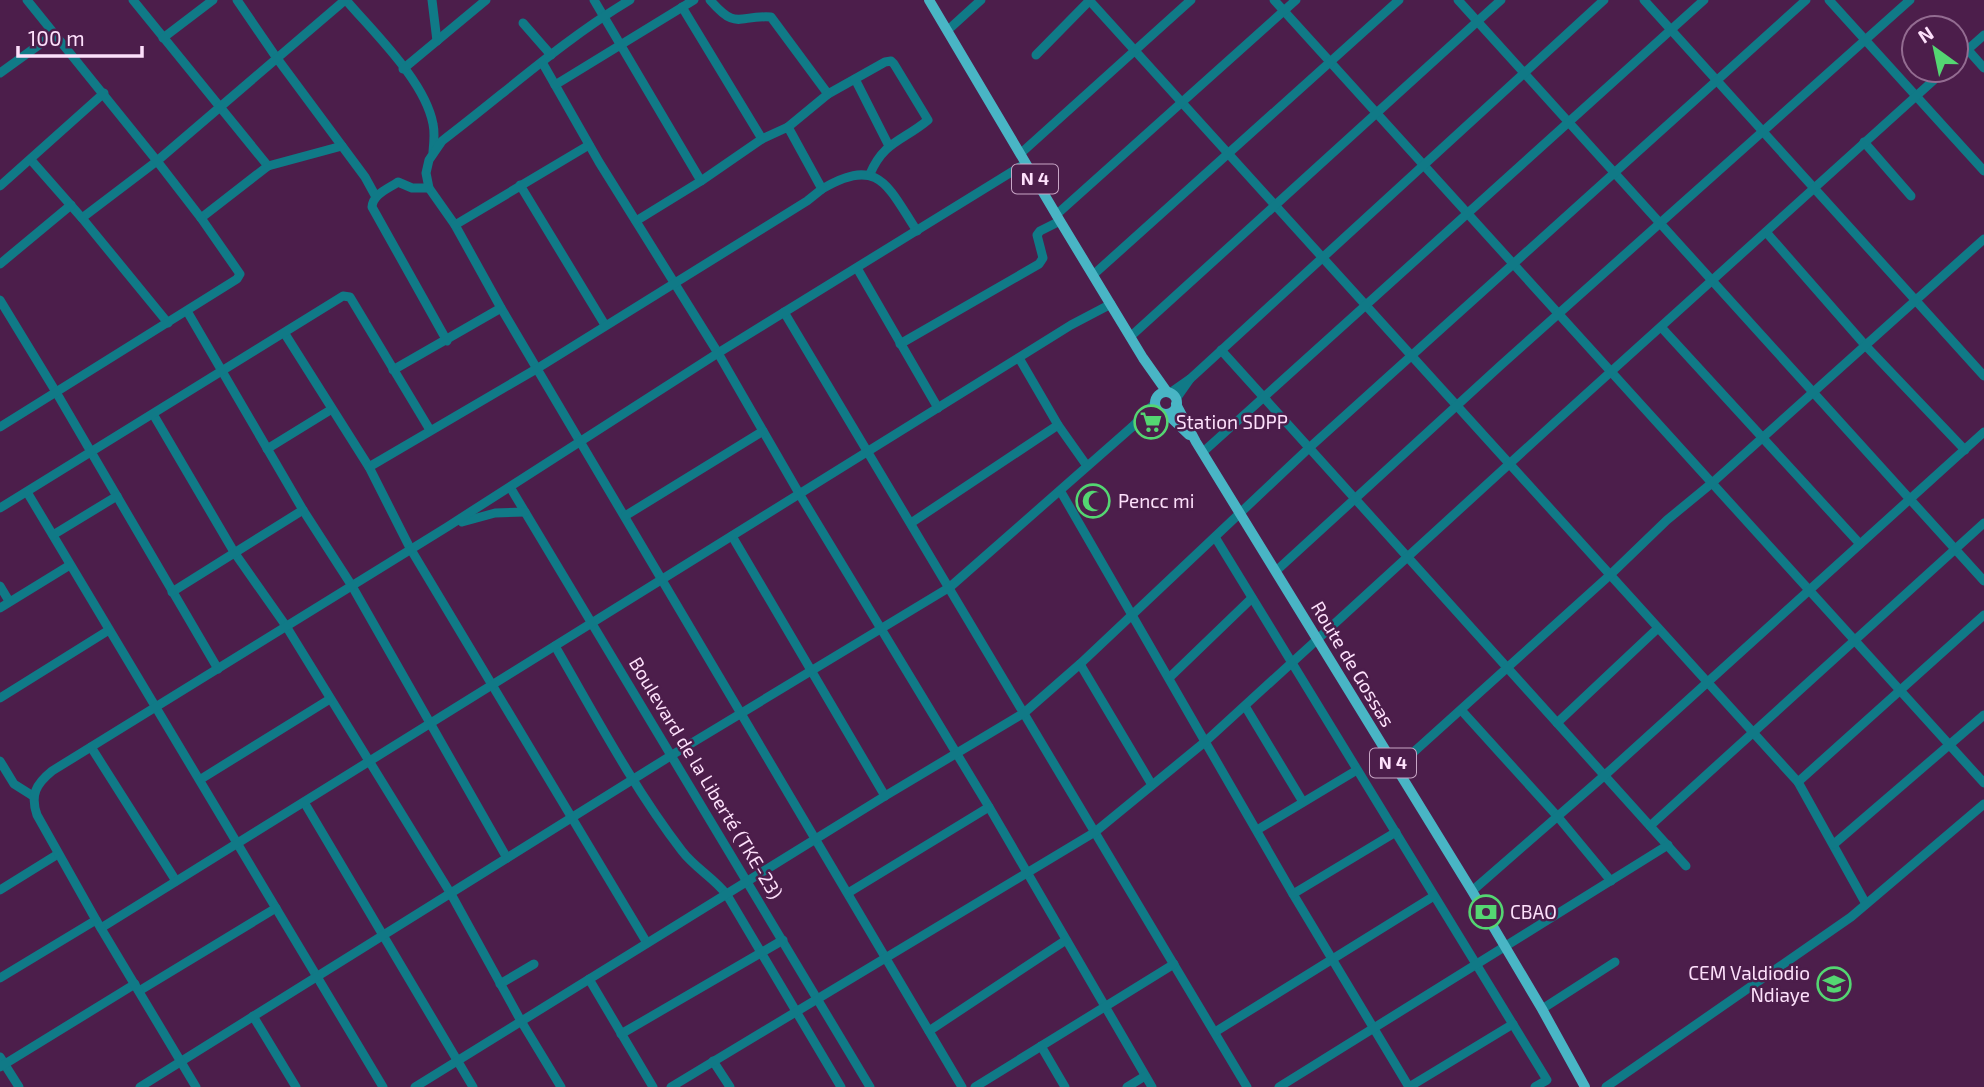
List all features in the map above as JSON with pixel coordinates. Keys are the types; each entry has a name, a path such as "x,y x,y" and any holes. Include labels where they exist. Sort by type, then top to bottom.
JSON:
{"main road":[{"name":"N 4","path":"929,0 1143,358 1166,402"},
{"name":"Route de Gossas","path":"1166,402 1203,452 1241,513 1472,891 1585,1087"}],"street":[{"path":"0,427 187,311 237,279 240,274 157,161 27,0"},
{"path":"133,0 268,166"},
{"path":"163,38 213,0"},
{"path":"237,0 376,197"},
{"path":"82,218 157,161 333,5 346,0 419,92 432,120 433,155"},
{"path":"432,0 437,41"},
{"path":"403,69 486,0"},
{"path":"594,0 701,181"},
{"path":"630,0 551,55 442,141 429,160 426,173 429,188 455,225 501,308 962,1087"},
{"path":"555,85 694,0"},
{"path":"710,0 724,16 733,21 771,17 828,94"},
{"path":"948,30 981,0"},
{"path":"1037,55 1090,0 1798,782 1866,904"},
{"path":"196,1087 37,815 33,796 44,777 447,527 718,353 918,231 1023,159 1191,0"},
{"path":"1274,0 1984,783"},
{"path":"900,344 1038,264 1043,258 1037,235 1296,0"},
{"path":"1093,275 1399,0"},
{"path":"1458,0 1984,581"},
{"path":"1130,337 1501,0"},
{"path":"140,1087 672,755 950,587 1132,427 1166,402 1604,0"},
{"path":"1644,0 1984,376"},
{"path":"1203,452 1704,0"},
{"path":"415,1087 1024,713 1080,664 1309,448 1806,0"},
{"path":"1829,0 1984,171"},
{"path":"1276,571 1910,0"},
{"path":"682,7 762,139"},
{"path":"523,23 551,55"},
{"path":"0,73 54,34"},
{"path":"1970,48 1984,35"},
{"path":"1970,52 1984,68"},
{"path":"636,221 762,139 788,127 828,94 891,61 928,120 876,158 870,174"},
{"path":"542,62 589,145 718,353 800,495 989,807 1152,1087"},
{"path":"855,79 889,146"},
{"path":"671,1087 1095,832 1206,741 1406,556 1929,84"},
{"path":"0,186 104,93"},
{"path":"788,127 822,190"},
{"path":"1864,142 1911,195"},
{"path":"455,225 589,145"},
{"path":"201,218 268,166 342,146"},
{"path":"31,160 168,323"},
{"path":"369,467 538,369 838,180 857,174 870,174 882,182 893,195 918,231"},
{"path":"429,188 412,188 398,183 376,197 372,201 372,207 447,341"},
{"path":"520,186 605,325"},
{"path":"0,264 71,205"},
{"path":"1766,232 1865,345 1965,450"},
{"path":"1396,768 1462,711 1667,520 1712,484 1984,239"},
{"path":"857,268 938,408"},
{"path":"0,508 347,295 430,430"},
{"path":"0,300 218,669"},
{"path":"0,978 176,881 237,844 1071,325 1111,304"},
{"path":"393,370 501,308"},
{"path":"187,311 303,510 352,586 507,858"},
{"path":"785,312 1247,1087"},
{"path":"1661,327 1860,544"},
{"path":"285,334 369,467 410,548 647,943"},
{"path":"1221,351 1686,866"},
{"path":"1019,358 1058,425 1087,466"},
{"path":"267,449 332,408"},
{"path":"153,414 234,552 286,626 451,894 561,1087"},
{"path":"911,523 1058,425"},
{"path":"625,516 763,431"},
{"path":"1472,891 1605,775 1984,432"},
{"name":"Boulevard de la Liberté (TKE-23)","path":"510,487 870,1087"},
{"path":"27,492 383,1087"},
{"path":"1061,492 1293,894 1409,1087 1513,1024"},
{"path":"53,535 117,496"},
{"path":"173,592 303,510"},
{"path":"447,527 488,514 525,512"},
{"path":"1650,826 1984,523"},
{"path":"732,536 885,796"},
{"path":"1215,537 1547,1080 1535,1087"},
{"path":"0,608 70,565"},
{"path":"0,586 9,601"},
{"path":"1169,678 1252,598"},
{"path":"1798,782 1984,615"},
{"path":"1558,723 1658,628"},
{"path":"0,698 109,630"},
{"path":"555,646 634,780 689,860 717,882 727,895 841,1087"},
{"path":"1080,664 1152,785"},
{"path":"201,779 330,699"},
{"path":"1245,706 1303,802"},
{"path":"1462,711 1558,817 1611,881"},
{"path":"1834,844 1984,715"},
{"path":"92,747 176,881"},
{"path":"0,761 14,784 33,796"},
{"path":"1257,830 1357,769"},
{"path":"304,802 473,1087"},
{"path":"1606,1087 1851,917 1984,804"},
{"path":"848,892 989,807"},
{"path":"1293,894 1396,832"},
{"path":"1279,1087 1668,845"},
{"path":"0,890 58,853"},
{"path":"1215,1032 1434,896"},
{"path":"19,1087 2,1063 276,908"},
{"path":"621,1034 783,940"},
{"path":"929,1031 1066,940"},
{"path":"1542,1009 1615,962"},
{"path":"500,984 534,964"},
{"path":"975,1087 1174,964"},
{"path":"589,979 653,1087"},
{"path":"254,1016 296,1087"},
{"path":"1041,1046 1065,1087"},
{"path":"713,1061 730,1087"},
{"path":"1127,1087 1145,1076"}],"place":[{"name":"Station SDPP","path":"1151,422"},
{"name":"Pencc mi","path":"1093,501"},
{"name":"CBAO","path":"1486,912"},
{"name":"CEM Valdiodio Ndiaye","path":"1834,984"}]}
